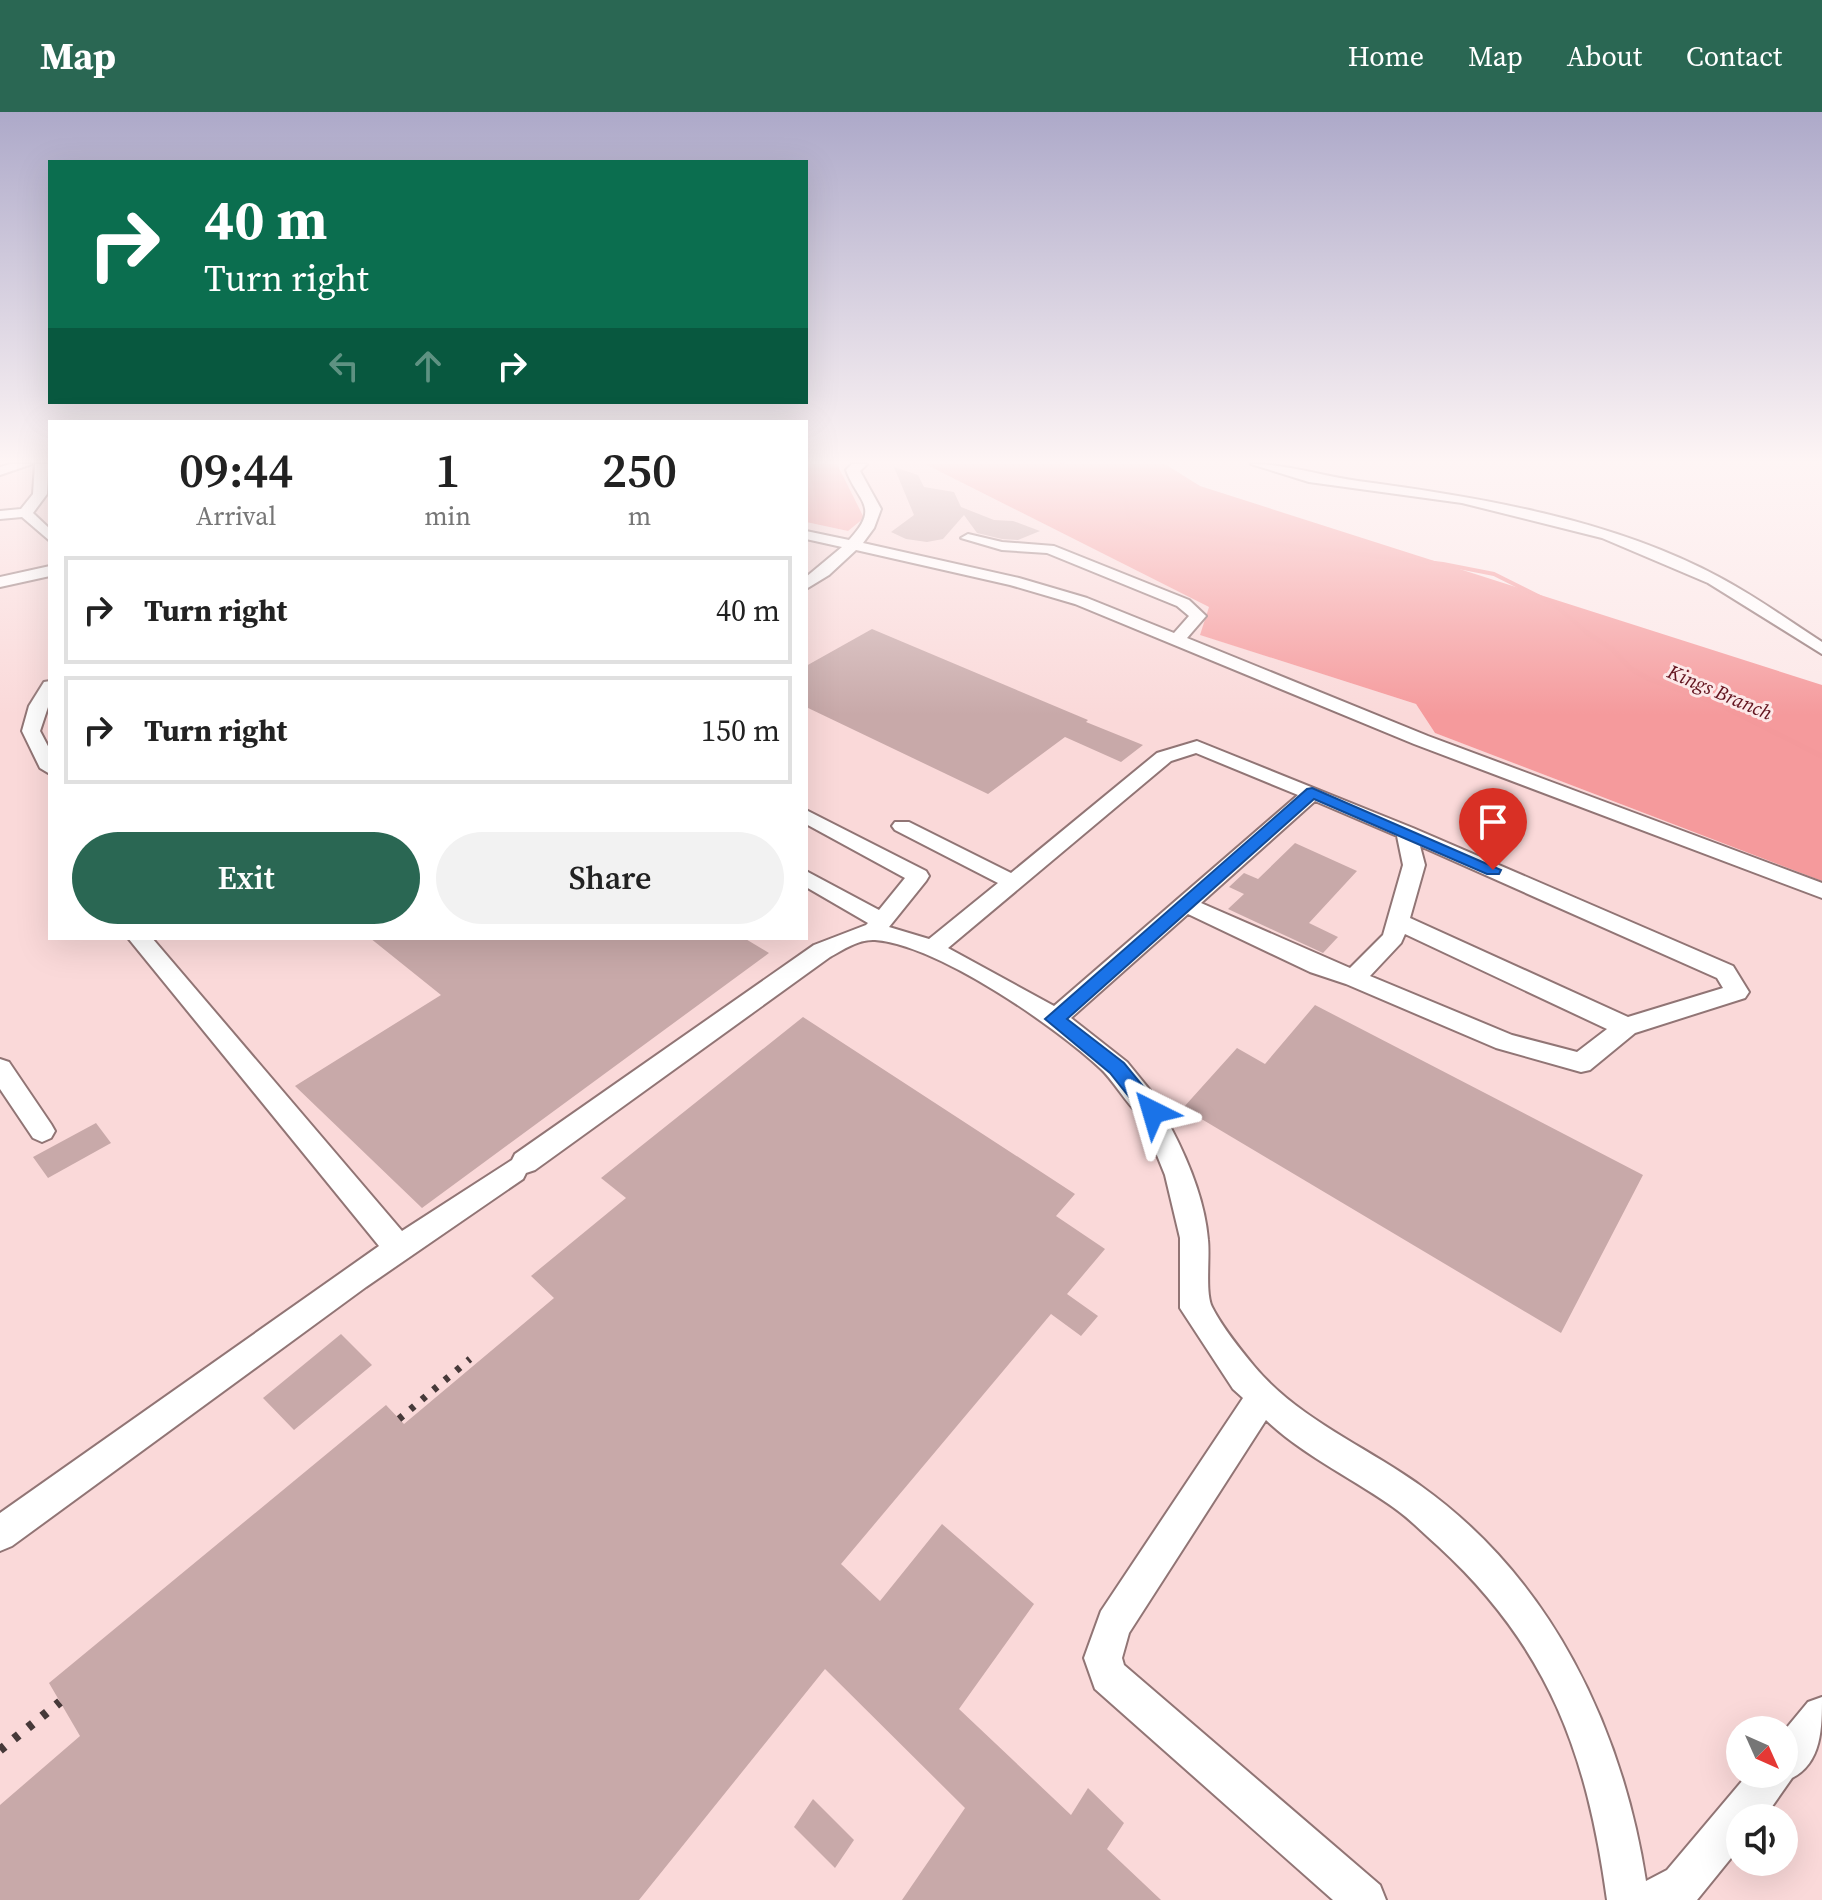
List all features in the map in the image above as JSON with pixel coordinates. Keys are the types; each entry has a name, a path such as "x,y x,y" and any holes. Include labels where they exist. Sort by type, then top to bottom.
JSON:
{"street":[{"path":"808,582 850,547"},
{"path":"863,547 1027,585 1081,601 1421,740 1822,891"},
{"path":"1025,547 1049,549 1183,603 1198,616 1177,639"},
{"path":"1636,547 1713,580 1822,649"},
{"path":"808,562 836,561"},
{"path":"0,582 48,571"},
{"path":"0,582 48,590"},
{"path":"48,689 38,706 31,731 48,764"},
{"path":"932,949 1164,757 1197,747 1406,832 1725,972 1737,992 1626,1027 1581,1063 1505,1042 1354,978 1318,966 1184,904"},
{"path":"1055,1019 1312,793"},
{"path":"0,1534 822,951 876,926 918,876 808,817"},
{"path":"902,826 1012,882"},
{"path":"1354,978 1393,938 1414,865 1406,832"},
{"path":"808,879 876,926 909,937 995,982 1055,1019 1117,1068 1157,1123 1179,1175 1194,1238 1195,1308 1244,1378 1284,1416 1411,1499 1489,1569 1542,1638 1587,1726 1617,1825 1628,1900"},
{"path":"1398,922 1626,1027"},
{"path":"141,940 399,1249"},
{"path":"0,1069 42,1131"},
{"path":"1263,1396 1114,1624 1103,1658 1108,1676 1365,1900"},
{"path":"1798,1745 1822,1716"},
{"path":"1654,1900 1682,1885 1762,1788"}],"shaded area":[{"path":"0,547 48,547 48,940 808,940 808,547 1091,547 1209,607 1201,635 1416,704 1435,733 1822,881 1822,1900 0,1900"},
{"path":"1091,547 1392,547 1822,685 1822,881 1435,733 1416,704 1200,635 1209,607"}],"building":[{"path":"872,629 1143,745 1121,762 1065,737 988,794 808,708 808,665"},
{"path":"1295,843 1357,871 1309,923 1338,937 1323,953 1228,909 1244,894 1229,887 1244,873 1258,879"},
{"path":"372,940 747,940 769,953 422,1208 295,1086 441,995"},
{"path":"1315,1005 1643,1175 1561,1333 1183,1108 1237,1048 1265,1064"},
{"path":"803,1017 1075,1194 1056,1216 1105,1249 1067,1294 1098,1316 1081,1336 1051,1314 841,1564 880,1601 942,1524 1034,1604 959,1709 1071,1815 1088,1788 1124,1823 1107,1849 1161,1900 902,1900 965,1808 825,1669 639,1900 0,1900 0,1805 80,1736 49,1683 386,1405 404,1424 554,1298 531,1276 626,1198 601,1178"},
{"path":"96,1123 111,1143 48,1178 33,1157"},
{"path":"341,1334 372,1365 294,1430 263,1398"},
{"path":"813,1799 854,1840 835,1868 794,1827"}],"waterway":[{"name":"Kings Branch","path":"1303,547 1443,564 1494,574 1552,603 1590,635"},
{"name":"Kings Branch","path":"1590,635 1612,649 1631,669 1649,679 1716,703 1822,756"}],"railway":[{"path":"399,1419 470,1359"},
{"path":"0,1750 60,1702"}],"route":[{"path":"1153,1112 1117,1068 1055,1019 1312,793 1493,870"}]}
